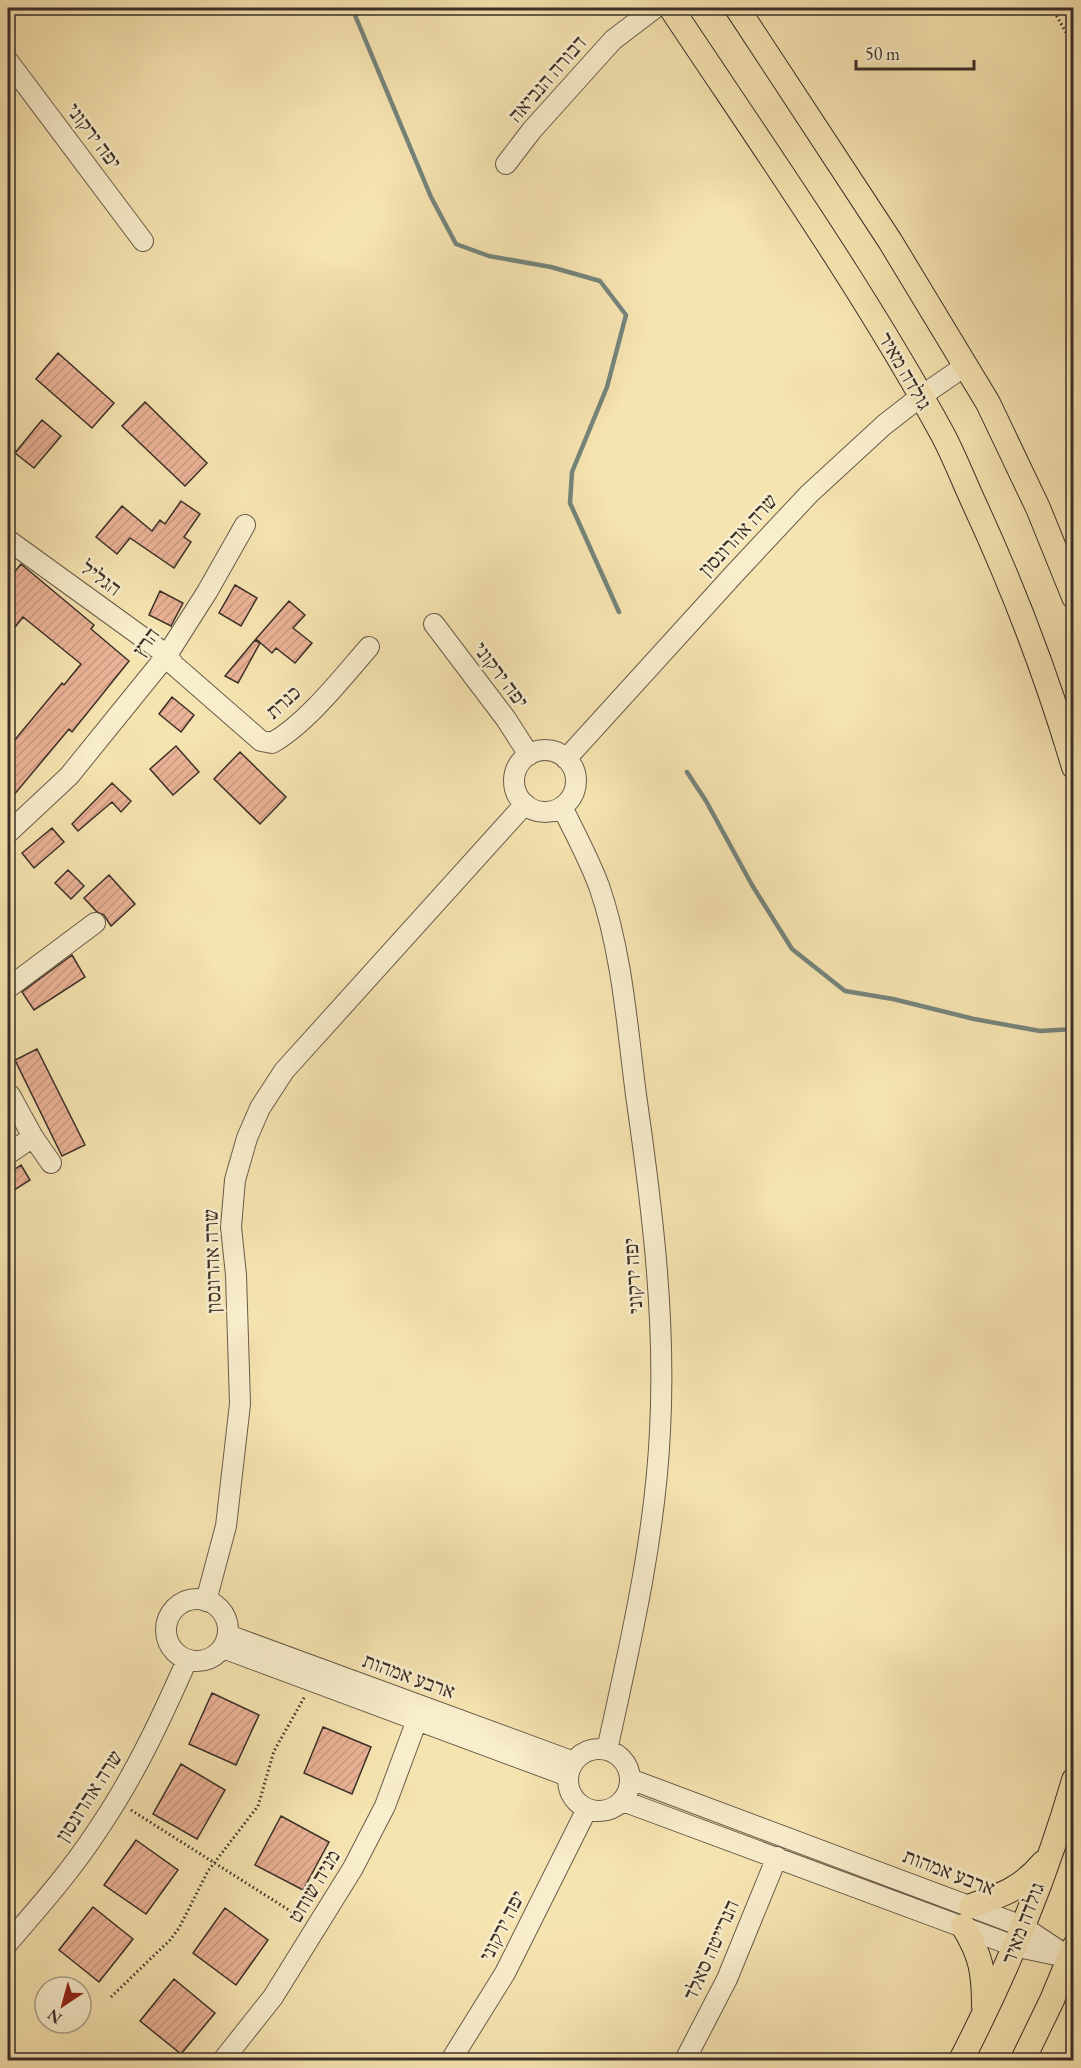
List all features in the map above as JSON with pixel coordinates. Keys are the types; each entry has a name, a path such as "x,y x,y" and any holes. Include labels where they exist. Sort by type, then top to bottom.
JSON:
{"main road":[{"name":"גולדה מאיר","path":"671,8 850,280 943,436 1010,585 1074,767"},
{"path":"737,8 934,310 988,403 1038,508 1074,597"},
{"name":"גולדה מאיר","path":"961,2061 1018,1936 1074,1780"},
{"path":"984,2014 984,1978 967,1916 1021,1885 1048,1856"},
{"path":"1023,2061 1072,1952"}],"street":[{"name":"דבורה הנביאה","path":"506,164 532,130 613,40 655,8"},
{"name":"יפה ירקוני","path":"9,68 143,241"},
{"name":"שרה אהרונסון","path":"567,759 809,494 884,424 965,366"},
{"name":"הרץ","path":"8,833 69,776 167,655 207,592 245,525"},
{"name":"הגליל","path":"8,542 167,655"},
{"name":"יפה ירקוני","path":"434,624 506,719 529,755"},
{"name":"כנרת","path":"167,655 174,665 261,741 272,743 281,738 320,702 369,647"},
{"path":"540,751 553,751 567,759 576,776 575,789 570,799 562,807 550,812 538,811 525,804 519,797 515,786 515,774 520,763 529,755 540,751"},
{"name":"שרה אהרונסון","path":"206,1601 226,1526 240,1404 237,1286 231,1227 235,1179 247,1138 260,1108 284,1071 525,804"},
{"name":"יפה ירקוני","path":"562,807 599,886 620,976 655,1236 661,1313 660,1432 651,1532 630,1646 607,1750"},
{"path":"8,988 95,923"},
{"path":"10,1095 33,1137 51,1163"},
{"path":"8,1154 33,1137"},
{"path":"192,1599 206,1601 216,1605 224,1614 228,1626 225,1642 214,1657 202,1662 187,1660 170,1647 166,1635 166,1623 171,1612 180,1604 192,1599"},
{"name":"ארבע אמהות","path":"225,1642 314,1682 417,1720 571,1769"},
{"name":"ארבע אמהות","path":"225,1642 571,1769"},
{"name":"שרה אהרונסון","path":"8,1942 63,1879 97,1833 151,1739 187,1660"},
{"name":"מניה שוחט","path":"223,2061 273,1997 353,1868 385,1806 417,1720"},
{"path":"594,1749 607,1750 618,1755 626,1764 630,1788 623,1801 616,1807 604,1811 587,1809 572,1797 568,1785 571,1769 582,1753 594,1749"},
{"name":"ארבע אמהות","path":"630,1779 1018,1936 1072,1952"},
{"name":"ארבע אמהות","path":"623,1801 777,1857 967,1916"},
{"name":"יפה ירקוני","path":"451,2061 505,1973 587,1809"},
{"name":"הנרייטה סאלד","path":"685,2061 727,1979 777,1857"}],"path":[{"path":"1052,8 1074,46"},
{"path":"111,1997 170,1940 179,1928 213,1863 258,1806 274,1751 314,1682"},
{"path":"117,1801 317,1928"}],"building":[{"path":"58,353 114,403 92,428 36,379"},
{"path":"145,402 207,463 185,486 122,426"},
{"path":"42,420 61,436 34,468 15,453"},
{"path":"181,501 200,514 184,537 191,542 174,568 130,538 117,554 96,537 122,506 152,531 160,520 165,524"},
{"path":"21,564 94,625 91,629 129,661 72,732 69,729 8,802 8,748 62,683 64,685 81,664 23,617 8,636 8,580"},
{"path":"235,585 257,598 241,626 219,613"},
{"path":"160,591 183,603 171,626 149,615"},
{"path":"289,601 305,615 293,628 312,643 295,663 276,648 272,653 256,639"},
{"path":"255,640 260,643 238,683 225,676"},
{"path":"172,697 194,715 181,732 159,714"},
{"path":"176,746 199,772 173,795 150,769"},
{"path":"240,752 286,797 260,824 214,779"},
{"path":"112,783 131,801 121,812 112,802 78,831 72,824"},
{"path":"52,828 64,842 34,868 22,853"},
{"path":"68,870 84,886 71,899 55,883"},
{"path":"109,875 135,904 111,926 104,915 97,912 84,898"},
{"path":"72,955 85,977 34,1010 22,992"},
{"path":"37,1049 85,1145 62,1156 15,1060"},
{"path":"21,1165 30,1180 8,1194 8,1174"},
{"path":"212,1693 259,1715 236,1765 189,1744"},
{"path":"323,1727 371,1747 352,1794 304,1773"},
{"path":"181,1764 225,1790 197,1839 153,1814"},
{"path":"281,1816 329,1842 303,1890 255,1865"},
{"path":"136,1840 178,1870 146,1914 104,1885"},
{"path":"93,1907 133,1939 99,1982 59,1950"},
{"path":"225,1908 268,1940 236,1985 193,1953"},
{"path":"174,1979 215,2013 181,2054 140,2021"}],"waterway":[{"path":"352,8 431,197 456,244 489,256 551,267 600,281 626,315 607,387 572,472 570,503 619,612"},
{"path":"687,772 792,949 845,991 893,999 974,1019 1040,1031 1074,1029"}]}
